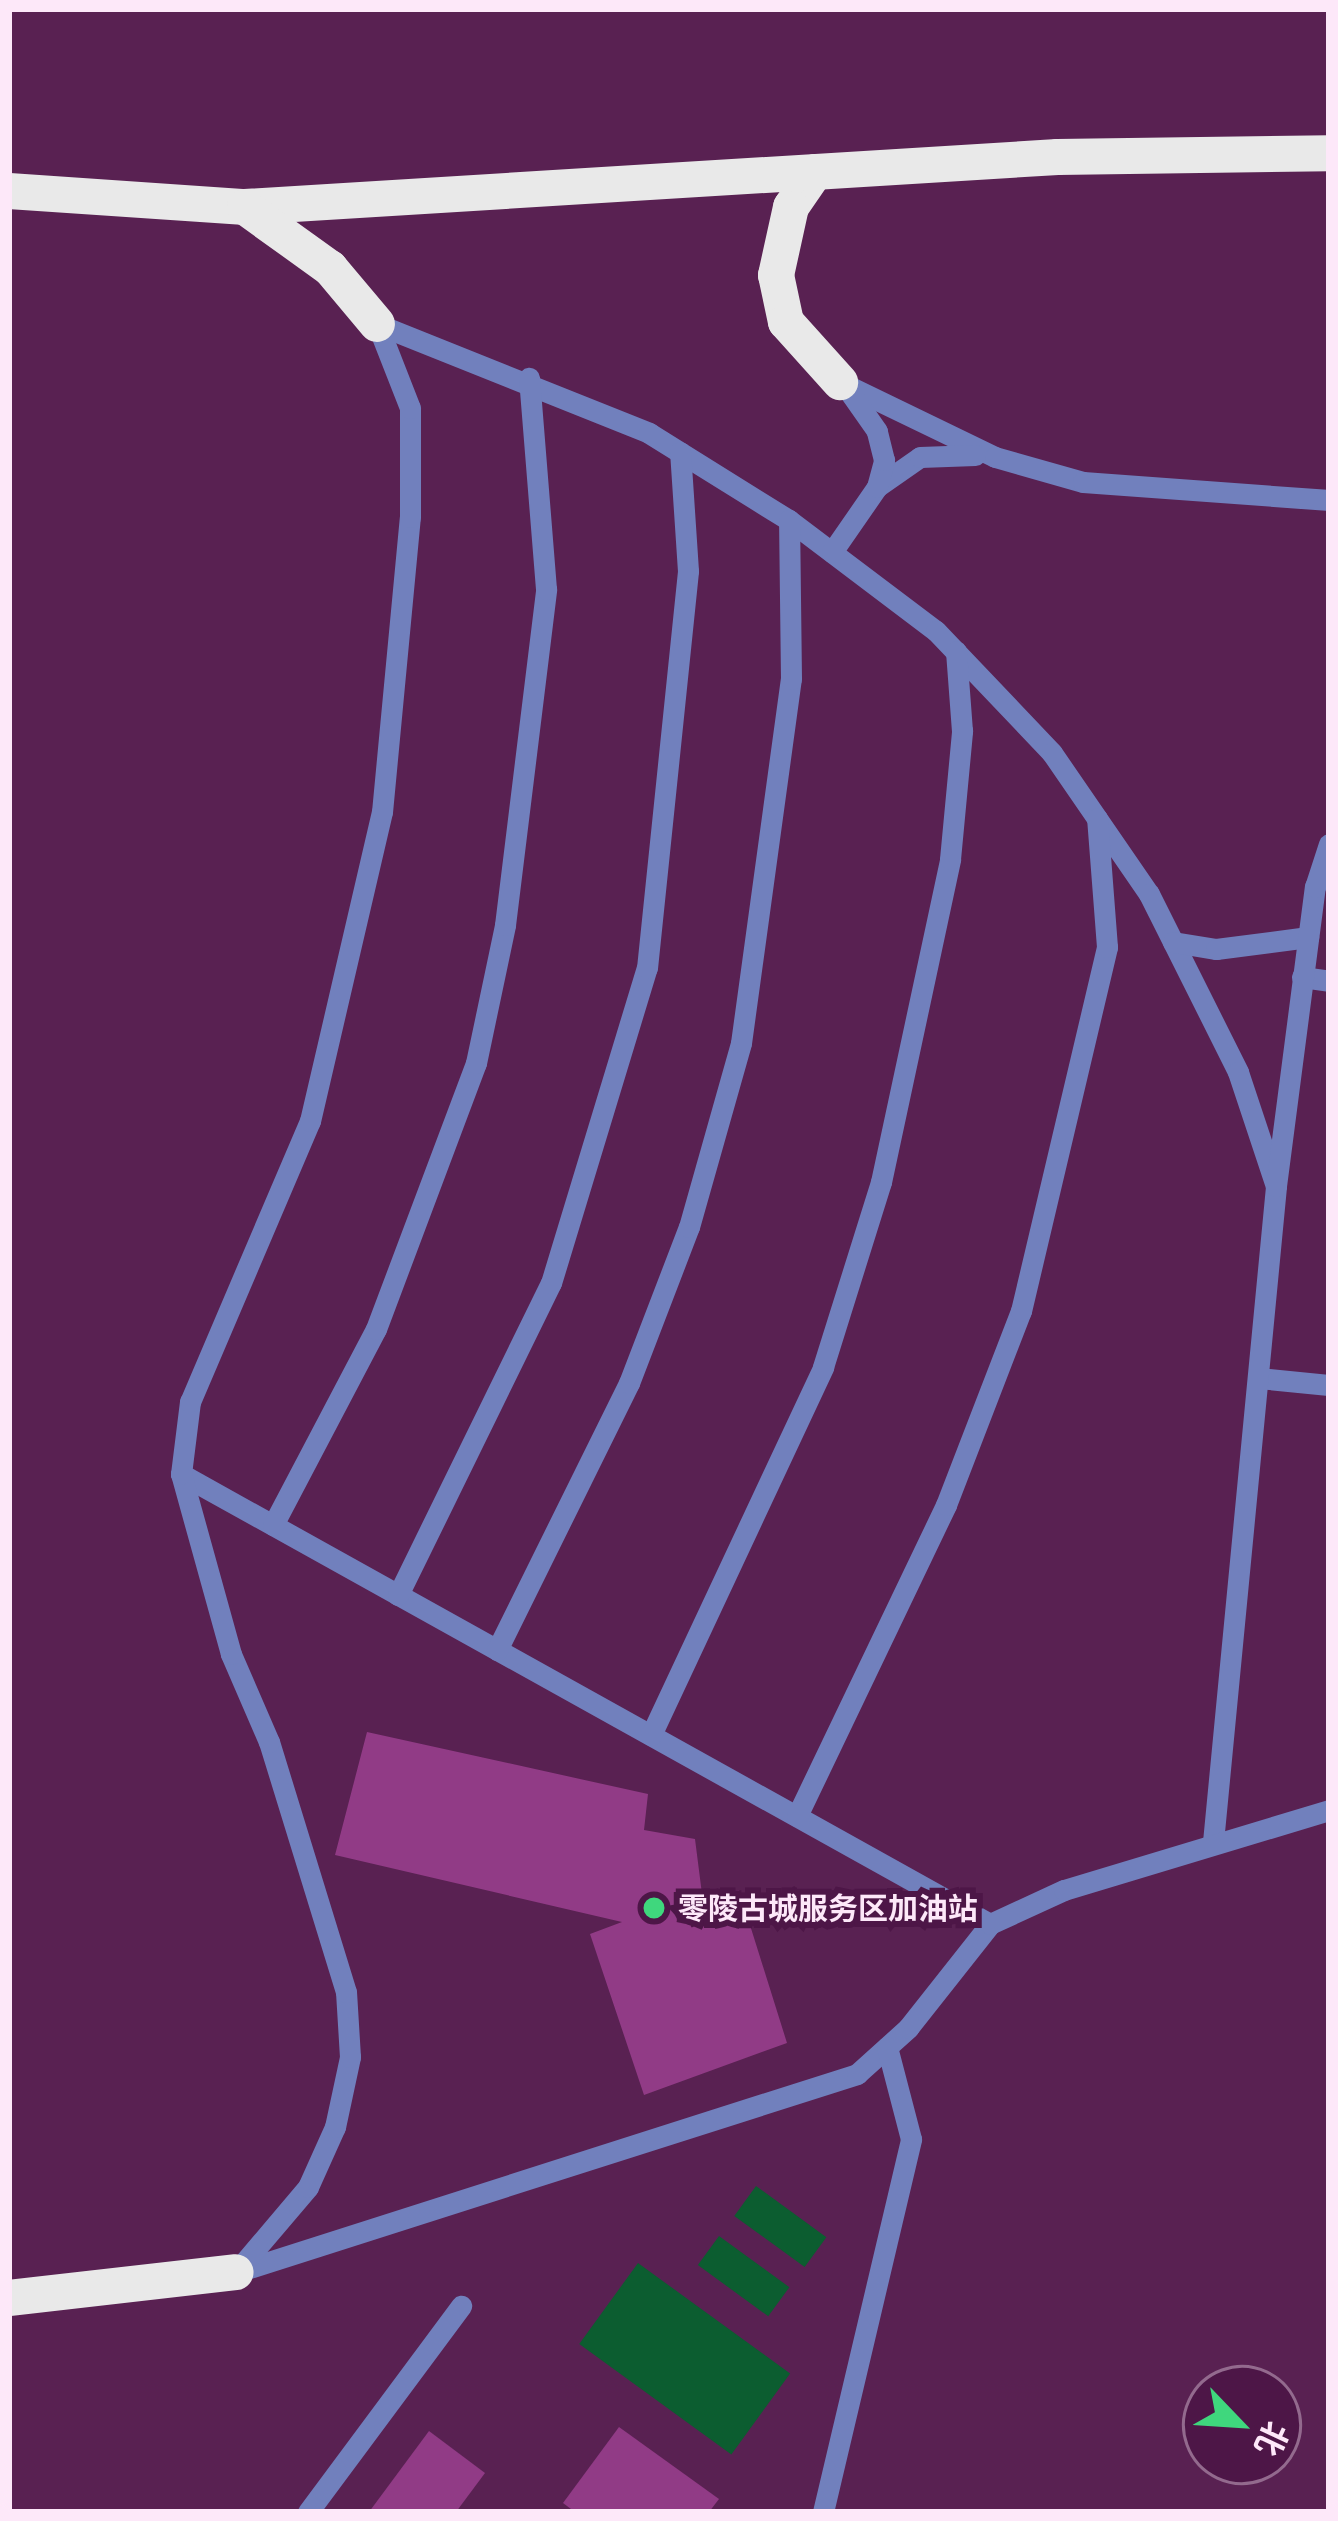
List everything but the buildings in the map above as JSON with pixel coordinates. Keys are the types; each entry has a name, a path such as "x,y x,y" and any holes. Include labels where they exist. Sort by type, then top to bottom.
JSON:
{"highway":[{"path":"9,190 245,207 815,172 1329,153"},
{"path":"815,172 791,207 776,275 786,322 840,382"},
{"path":"245,207 330,268 377,324"},
{"path":"9,2298 236,2272"}],"lane":[{"path":"377,324 529,378 680,452 832,551 956,651 1052,753 1173,942 1238,1072 1276,1186"},
{"path":"236,2272 308,2187 335,2127 350,2057 346,1993 269,1742 231,1654 181,1474 190,1402 310,1121 382,812 410,517 410,408 377,324"},
{"path":"273,1525 376,1329 476,1063 506,925 546,589 529,378"},
{"path":"840,382 995,457 1084,482 1329,500"},
{"path":"840,382 877,431 877,487"},
{"path":"398,1595 551,1283 646,968 688,571 680,452"},
{"path":"832,551 877,487 920,457 995,457"},
{"path":"497,1650 629,1382 689,1227 741,1042 789,701 789,520"},
{"path":"651,1735 823,1367 881,1182 950,859 962,731 956,651"},
{"path":"797,1816 946,1505 1021,1311 1107,946 1097,818"},
{"path":"1213,1842 1276,1186 1308,937 1329,844"},
{"path":"1173,942 1216,949 1308,937"},
{"path":"1302,977 1329,981"},
{"path":"1258,1378 1329,1385"},
{"path":"181,1474 990,1924"},
{"path":"236,2272 857,2074 887,2047 990,1924 1213,1842 1329,1810"},
{"path":"823,2512 911,2139 887,2047"},
{"path":"308,2512 461,2306"}],"green space":[{"path":"756,2186 826,2237 805,2267 734,2216"},
{"path":"719,2236 789,2287 768,2316 698,2265"},
{"path":"638,2263 790,2374 731,2454 579,2344"}],"place":[{"name":"零陵古城服务区加油站","path":"654,1908"}]}
